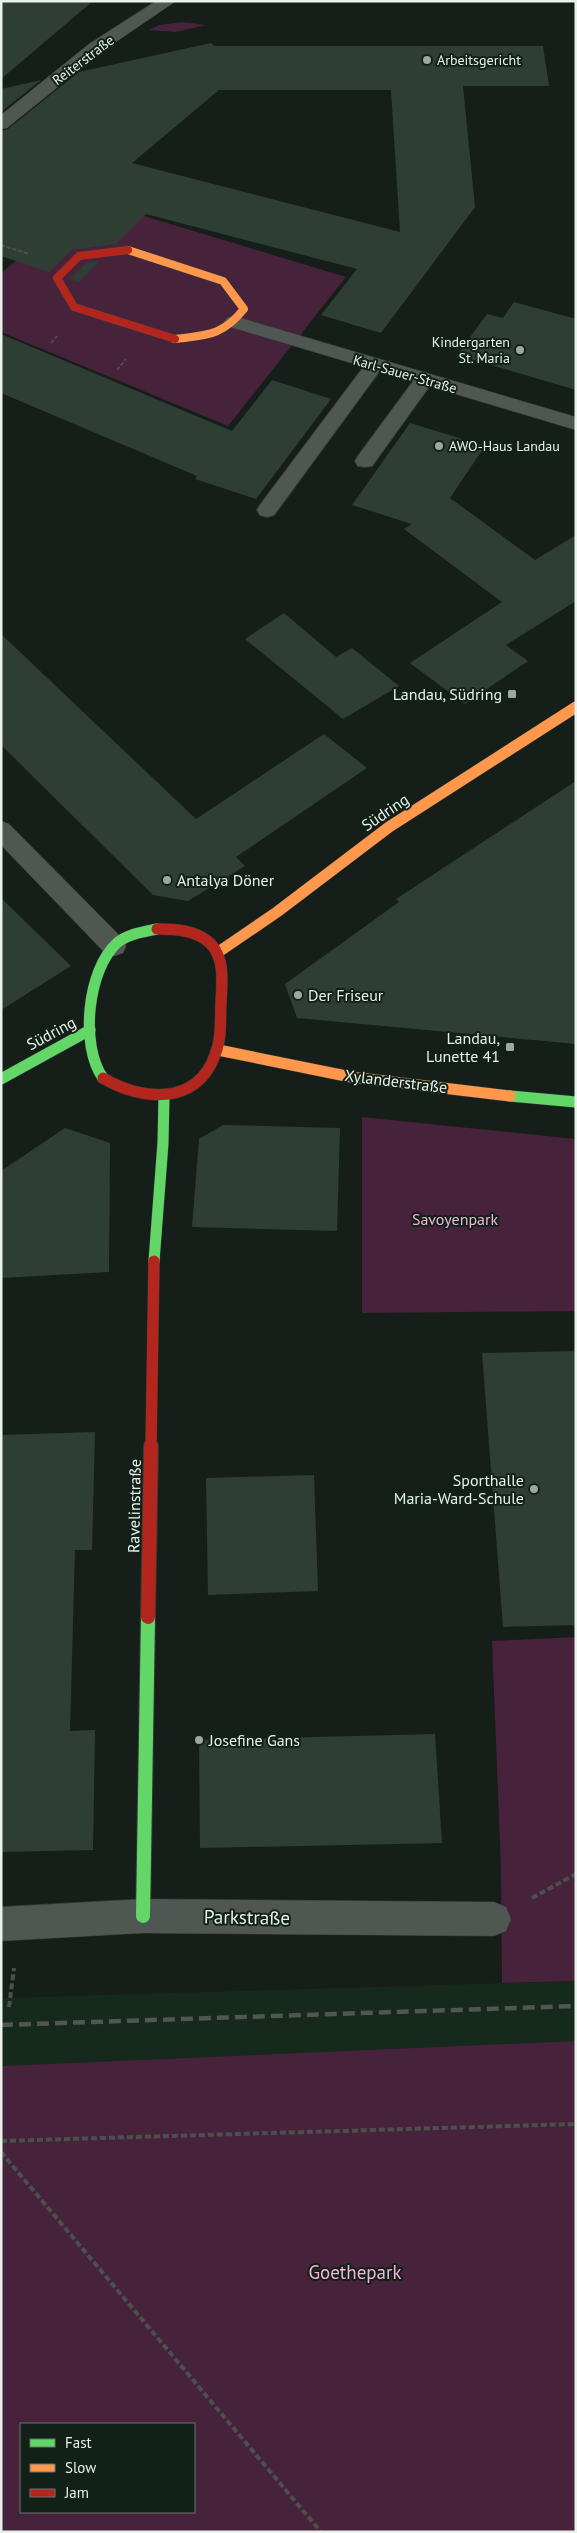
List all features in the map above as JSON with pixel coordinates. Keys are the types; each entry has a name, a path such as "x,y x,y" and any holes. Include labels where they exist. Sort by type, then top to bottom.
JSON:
{"street":[{"name":"Reiterstraße","path":"1,124 96,48 168,1"},
{"path":"128,250 223,282 244,309 234,322 221,333 174,338 74,307 57,278 80,256 128,250"},
{"name":"Karl-Sauer-Straße","path":"234,322 576,424"},
{"name":"Südring","path":"217,952 277,912 389,827 576,706"},
{"path":"1,830 114,946"},
{"name":"Südring","path":"175,929 193,934 209,943 217,952 222,992 218,1050 212,1064 199,1083 190,1088 164,1096 144,1096 109,1082 96,1071 90,1058 90,1030 101,965 114,946 139,932 175,929"},
{"name":"Südring","path":"1,1079 90,1030"},
{"name":"Xylanderstraße","path":"218,1050 309,1070 494,1094 576,1102"},
{"name":"Ravelinstraße","path":"143,1916 154,1260 163,1143 164,1096"},
{"name":"Parkstraße","path":"1,1924 143,1916 494,1920"}],"lane":[{"path":"267,510 374,365"},
{"path":"365,461 424,380"}],"path":[{"path":"1,2141 576,2124"},
{"path":"1,2152 321,2532"}],"shaded area":[{"path":"576,1981 576,2041 1,2066 1,1998"}],"green space":[{"path":"183,22 206,25 176,32 149,30 159,25"},
{"path":"91,200 346,277 228,426 1,332 1,273"},
{"name":"Savoyenpark","path":"362,1117 576,1139 576,1311 362,1313"},
{"path":"576,1637 576,1981 502,1983 501,1868 492,1641"},
{"name":"Goethepark","path":"576,2041 576,2532 1,2532 1,2066"}],"building":[{"path":"1,1 93,1 1,79"},
{"path":"211,43 214,46 543,46 549,86 463,86 475,207 381,333 321,315 357,269 146,214 116,244 72,250 49,272 1,256 1,131 8,129 79,72","holes":["219,90 391,90 400,232 132,163"]},
{"path":"41,80 1,112 1,89"},
{"path":"99,261 79,282 70,279 86,263"},
{"path":"514,302 576,319 576,390 457,355 487,314 503,318"},
{"path":"1,334 232,431 272,380 331,399 256,499 195,479 197,476 1,393"},
{"path":"410,423 485,446 450,498 535,560 576,535 576,601 506,645 528,661 465,704 410,663 502,602 404,529 412,524 352,505"},
{"path":"284,613 336,657 352,648 399,686 343,719 245,639"},
{"path":"1,634 196,819 324,734 367,768 236,857 245,866 188,901 153,895 1,745"},
{"path":"576,781 576,1044 297,1018 285,984 399,902 396,899"},
{"path":"1,898 71,966 1,1010"},
{"path":"223,1125 340,1128 337,1231 192,1227 199,1139"},
{"path":"65,1128 110,1143 109,1272 1,1278 1,1171"},
{"name":"Sporthalle Maria-Ward-Schule","path":"576,1351 576,1625 503,1627 482,1353"},
{"path":"95,1432 92,1550 75,1550 70,1731 95,1730 93,1850 1,1852 1,1435"},
{"path":"314,1475 318,1591 208,1595 206,1478"},
{"path":"435,1734 442,1843 200,1848 199,1740"}],"railway":[{"path":"1,2025 576,2006"}],"traffic: fast":[{"path":"103,1078 95,1067 90,1051 89,1032 90,1012 100,973 107,957 119,941 135,934 157,929"},
{"path":"1,1079 90,1030"},
{"path":"154,1261 163,1143 164,1096"},
{"path":"510,1096 576,1102"},
{"path":"143,1916 148,1617"}],"traffic: slow":[{"path":"128,250 223,281 244,309 222,331 214,334 175,339"},
{"path":"217,953 277,912 389,827 576,707"},
{"path":"218,1050 351,1077 510,1096"}],"traffic: jam":[{"path":"128,250 79,256 57,278 74,307 175,339"},
{"path":"103,1078 131,1092 162,1096 177,1093 191,1087 203,1077 215,1056 220,1033 222,980 219,957 211,944 200,936 179,930 157,929"},
{"path":"148,1617 154,1261"}],"place":[{"name":"Arbeitsgericht","path":"427,60"},
{"name":"Kindergarten St. Maria","path":"520,350"},
{"name":"AWO-Haus Landau","path":"439,446"},
{"name":"Landau, Südring","path":"512,694"},
{"name":"Antalya Döner","path":"167,880"},
{"name":"Der Friseur","path":"298,995"},
{"name":"Landau, Lunette 41","path":"510,1047"},
{"name":"Sporthalle Maria-Ward-Schule","path":"534,1489"},
{"name":"Josefine Gans","path":"199,1740"}]}
